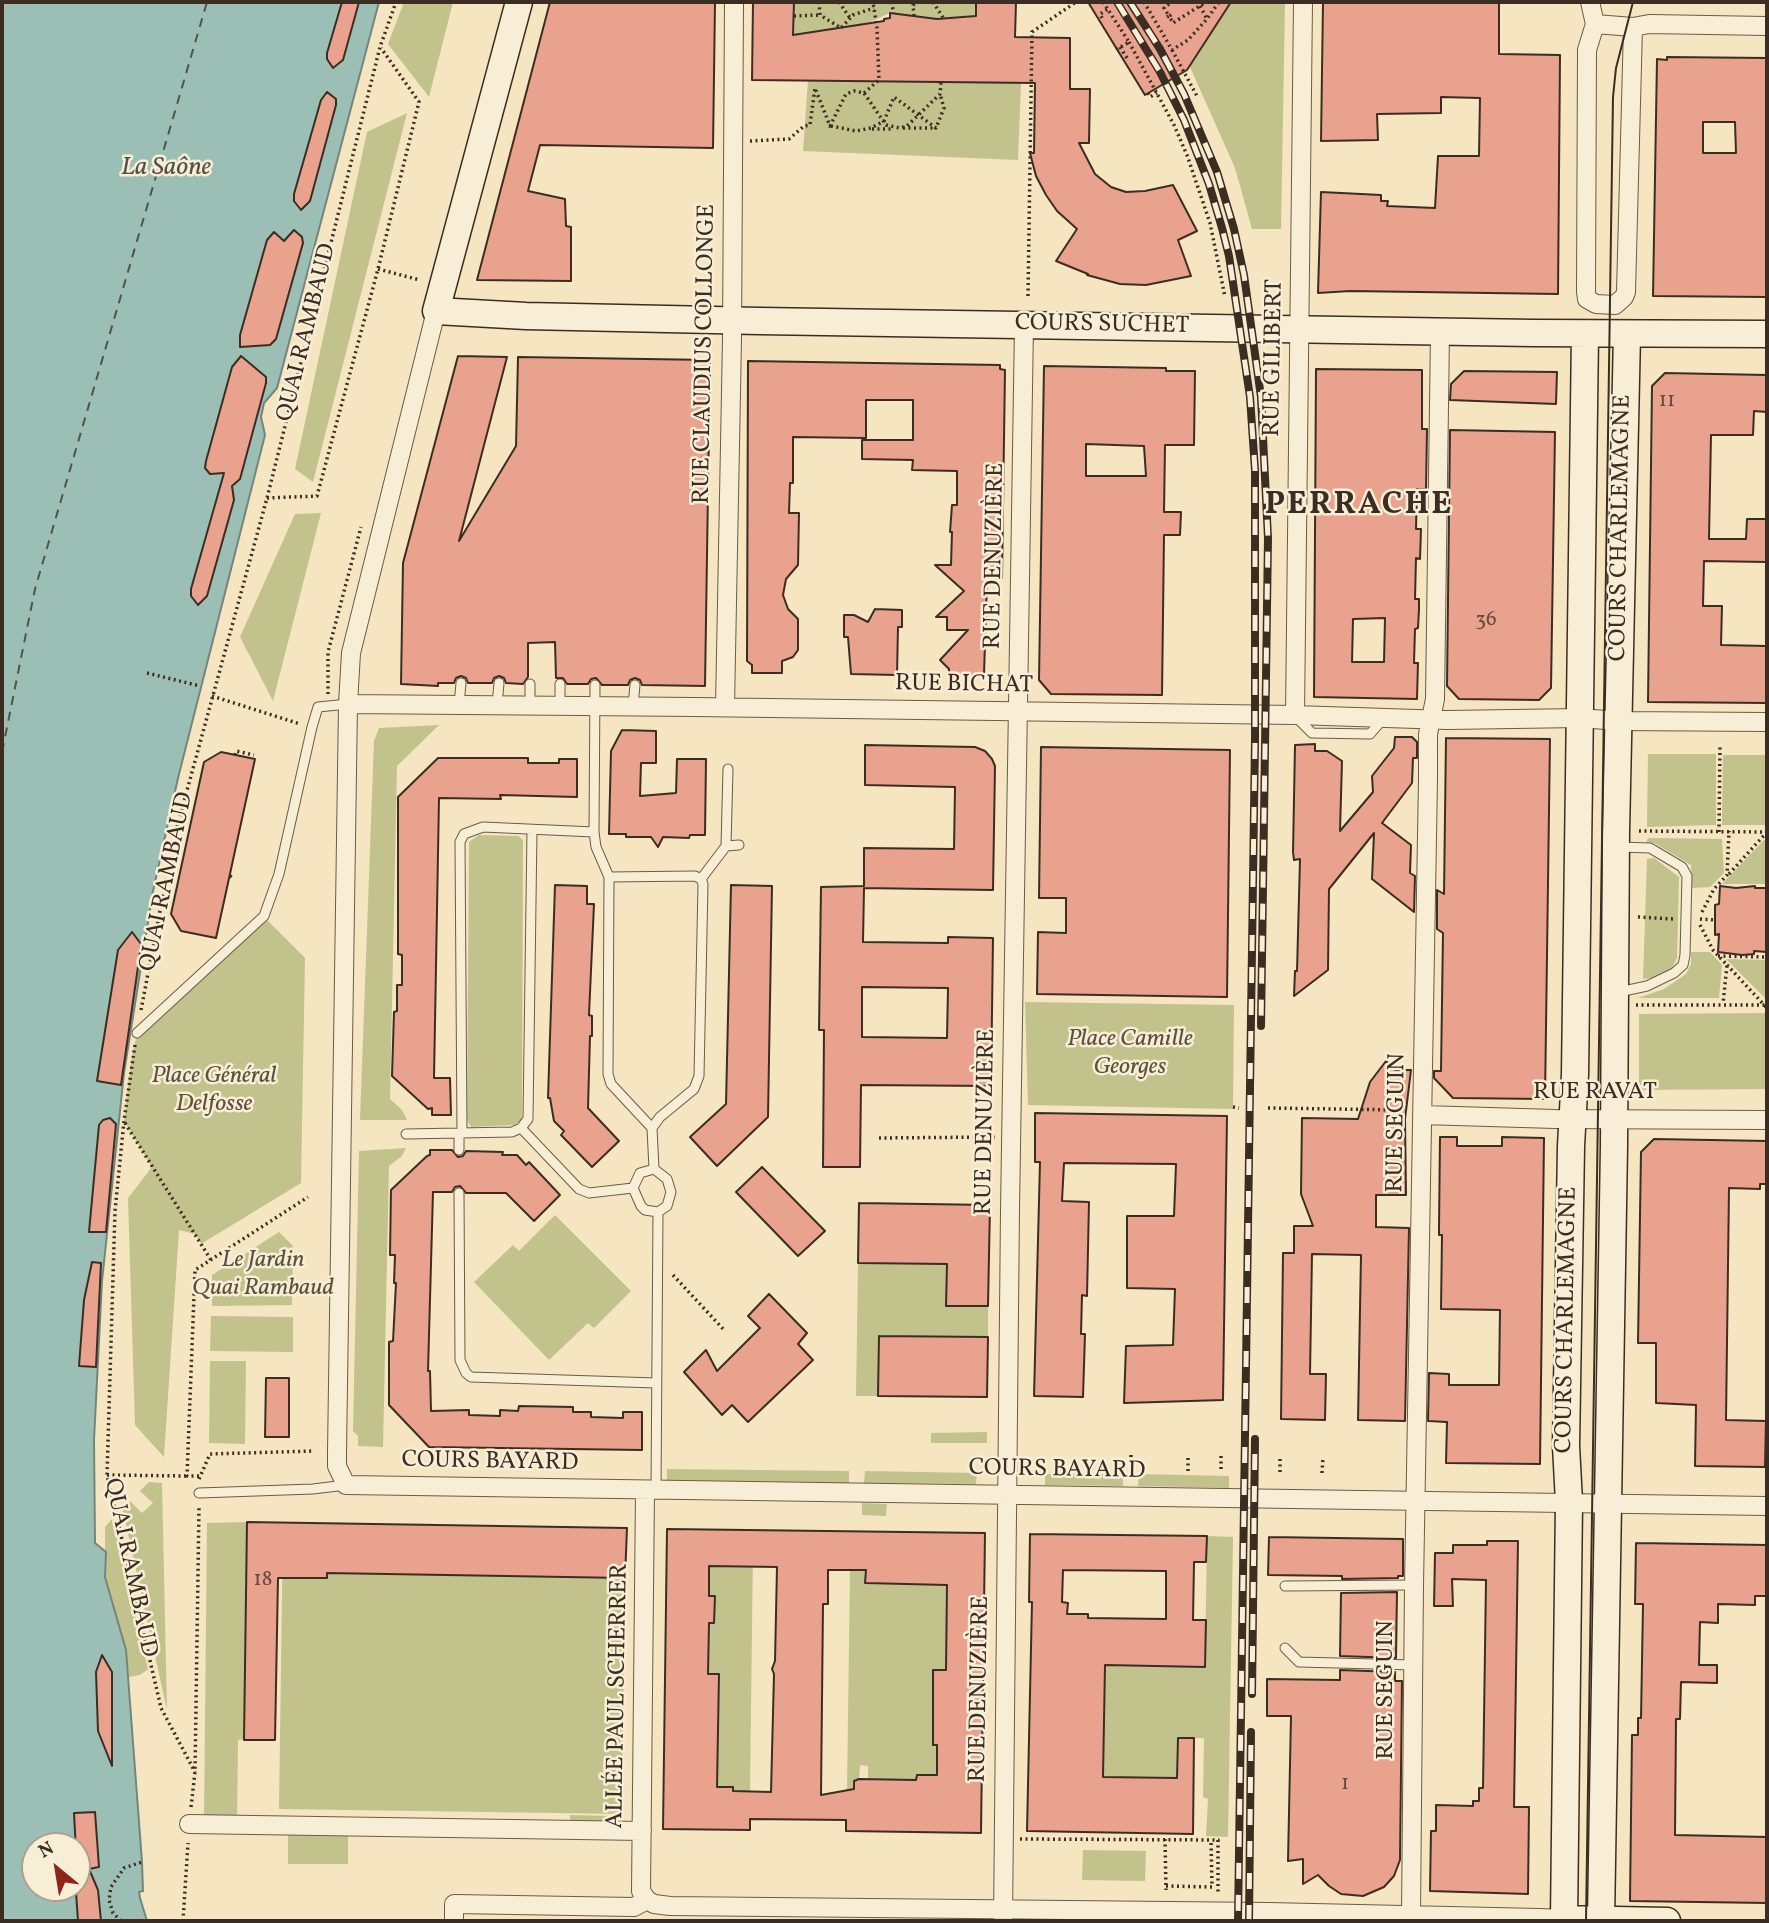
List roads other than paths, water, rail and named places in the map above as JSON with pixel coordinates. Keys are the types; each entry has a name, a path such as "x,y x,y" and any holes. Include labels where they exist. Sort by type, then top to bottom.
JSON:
{"street":[{"path":"346,1485 337,1466 337,1452 348,704 351,653 436,312 519,2"},
{"name":"RUE CLAUDIUS COLLONGE","path":"725,707 734,2"},
{"name":"RUE GILIBERT","path":"1295,715 1303,2"},
{"path":"1590,2 1595,24 1587,50 1586,292 1587,299 1596,304 1615,305 1626,292 1633,27"},
{"path":"1595,24 1633,27 1649,24 1767,26"},
{"name":"COURS SUCHET","path":"436,312 526,316 1440,332 1767,334"},
{"name":"RUE DENUZIÈRE","path":"1003,1916 1011,1137 1024,325"},
{"name":"RUE SEGUIN","path":"1411,1916 1428,756 1435,699 1440,332"},
{"name":"COURS CHARLEMAGNE","path":"1564,1920 1569,1502 1566,1455 1585,334"},
{"name":"COURS CHARLEMAGNE","path":"1601,1920 1614,1119 1625,999 1616,847 1627,334"},
{"name":"RUE BICHAT","path":"348,704 1295,715 1431,720 1580,718"},
{"path":"1580,718 1618,721 1767,722"},
{"name":"RUE RAVAT","path":"1423,1113 1573,1119 1767,1120"},
{"name":"COURS BAYARD","path":"346,1485 1767,1506"},
{"name":"ALLÉE PAUL SCHERRER","path":"647,1900 641,1891 650,1491"},
{"path":"189,1824 642,1831"},
{"path":"454,1913 634,1907 647,1900 654,1904 670,1906 1003,1916 1411,1916 1667,1921"}],"lane":[{"path":"459,705 461,683"},
{"path":"497,705 499,683"},
{"path":"530,684 530,705"},
{"path":"560,684 560,705"},
{"path":"596,685 594,832 596,847 609,877 608,1074 611,1084 652,1128"},
{"path":"634,706 635,685"},
{"path":"137,1033 264,916 279,874 318,707 348,704"},
{"path":"701,879 726,846 728,769"},
{"path":"459,1150 460,842 464,834 483,827 594,832"},
{"path":"406,1133 512,1132 521,1128 528,1119 532,830"},
{"path":"726,846 739,845"},
{"path":"1616,847 1650,848 1682,867 1687,876 1683,965 1674,973 1625,999"},
{"path":"609,877 695,876 701,879 703,884 699,1076 694,1089 660,1117 652,1128 654,1169 667,1179 671,1192 667,1206 657,1212 641,1206 634,1188 640,1173 654,1169"},
{"path":"521,1128 579,1189 589,1193 634,1188"},
{"path":"459,1193 460,1360 466,1373 471,1377 656,1383"},
{"path":"650,1491 656,1383 657,1212"},
{"path":"199,1493 313,1489 346,1485"},
{"path":"1285,1586 1414,1585"},
{"path":"1285,1648 1299,1662 1413,1665"}],"water":[{"name":"La Saône","path":"2,2 379,2 277,388 264,403 261,417 265,435 178,778 153,891 124,1073 102,1281 94,1440 95,1543 106,1552 105,1577 126,1650 142,1862 143,1891 139,1892 147,1921 2,1921"}],"tram line":[{"path":"1586,1921 1613,97 1616,68 1633,2"}],"railway":[{"path":"1117,2 1160,72 1184,120 1209,184 1222,228 1229,256 1250,397 1255,470 1255,741 1238,1921"},
{"path":"1130,2 1184,94 1217,172 1244,275 1261,397 1268,538 1261,1026"},
{"path":"1252,1694 1255,1439"},
{"path":"1249,1921 1251,1732"}],"district":[{"name":"PERRACHE","path":"1359,507"}],"park label":[{"name":"Place Camille Georges","path":"1130,1055"},
{"name":"Place Général Delfosse","path":"214,1092"},
{"name":"Le Jardin Quai Rambaud","path":"263,1276"}]}
